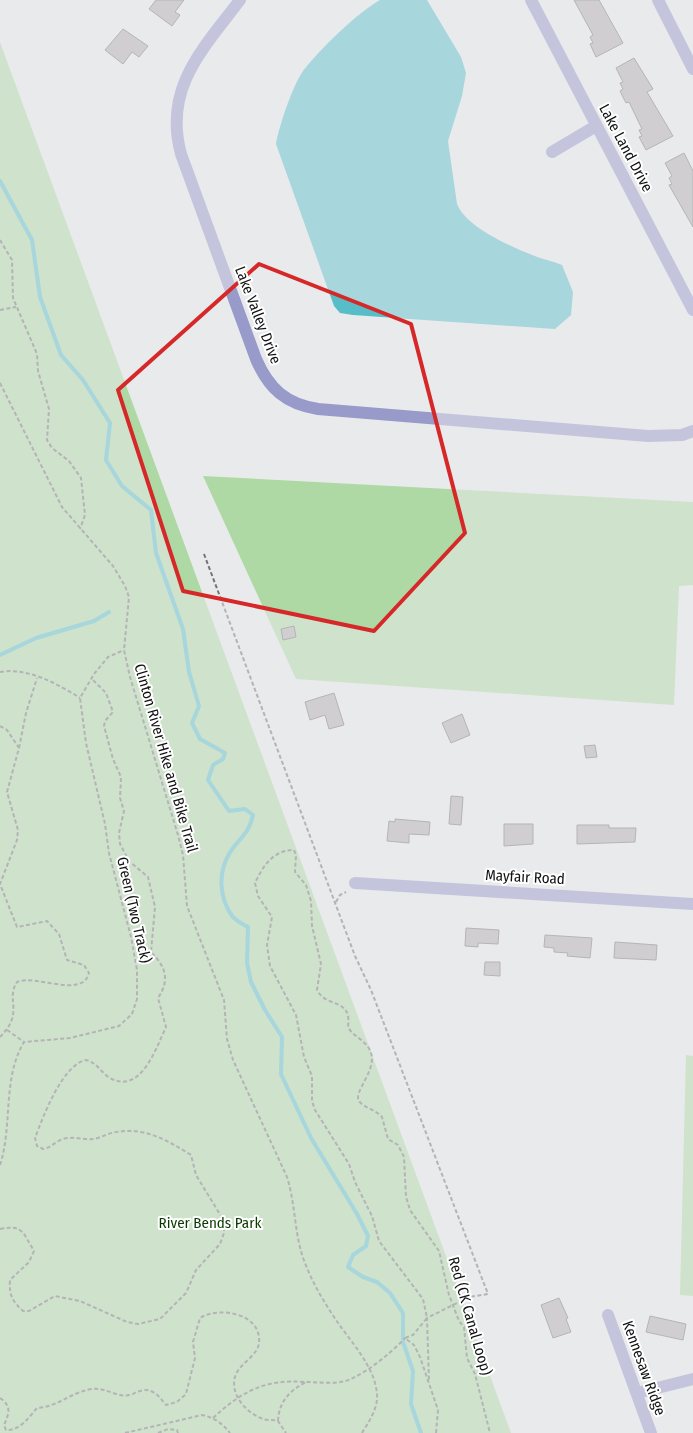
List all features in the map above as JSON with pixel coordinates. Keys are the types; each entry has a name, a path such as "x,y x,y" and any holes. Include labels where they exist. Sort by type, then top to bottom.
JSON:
{"street":[{"name":"Lake Valley Drive","path":"240,0 184,79 176,111 176,133 181,154 256,359 263,374 275,391 292,403 318,409 648,436 682,435 693,431"},
{"name":"Lake Land Drive","path":"530,0 693,310"},
{"path":"658,0 693,69"},
{"path":"552,152 596,126"},
{"name":"Mayfair Road","path":"355,883 693,904"},
{"name":"Kennesaw Ridge","path":"608,1315 651,1433"},
{"path":"637,1393 693,1379"}],"path":[{"path":"0,240 12,260 11,284 16,307 35,348 38,371 48,400 50,419 47,440 52,448 69,460 81,478 85,515 80,529"},
{"path":"0,310 16,307"},
{"name":"Clinton River Hike and Bike Trail","path":"0,385 62,507 113,566 129,597 124,650 130,677 183,855 187,906 224,1000 227,1039 233,1060 287,1177 292,1194 299,1246 304,1263 319,1292 368,1369 377,1394 372,1416 362,1433"},
{"path":"204,554 355,956 371,990 488,1294 469,1297 426,1318 412,1335 405,1338 368,1369 350,1379 340,1382 277,1382 260,1385 213,1418"},
{"path":"0,672 26,672 36,678 66,689 80,698 91,678 108,657 124,650"},
{"path":"0,1037 14,1018 15,1008 12,989 17,982 32,979 66,986 81,983 86,980 89,973 84,965 67,960 58,934 46,921 17,927 0,884 17,840 18,830 7,792 36,678"},
{"path":"0,1229 12,1226 22,1230 34,1251 29,1262 10,1280 10,1293 15,1304 23,1312 29,1312 55,1296 80,1301 127,1322 138,1324 160,1319 186,1293 196,1270 220,1244 224,1233 224,1221 196,1175 191,1155 171,1142 139,1130 115,1132 90,1139 77,1137 63,1139 43,1150 37,1146 35,1138 57,1089 76,1064 86,1060 95,1062 108,1078 125,1082 134,1078 149,1064 166,1027 158,998 165,985 166,975 163,966 151,952 155,907 148,877 128,861 120,844 119,833 124,811 120,798 122,777 113,759 104,726 105,721 113,712 106,693 91,678"},
{"name":"Green (Two Track)","path":"24,1042 70,1038 120,1026 132,1014 137,999 137,970 131,937 109,853 105,824 86,743 80,698"},
{"path":"0,726 7,730 19,748"},
{"name":"Red (CK Canal Loop)","path":"429,1383 426,1318 423,1299 379,1241 372,1216 355,1182 349,1164 334,1143 331,1133 319,1120 312,1101 312,1076 304,1057 296,1014 270,966 267,945 272,917 258,896 255,883 271,858 283,850 294,850 296,855 295,872 306,885 312,901 312,926 321,964 317,990 324,998 344,1007 347,1012 348,1027 369,1048 373,1063 358,1098 360,1103 382,1117 388,1139 401,1149 404,1157 407,1204 416,1222 440,1251 453,1305 459,1321 464,1327 467,1358 475,1374 490,1433"},
{"path":"336,902 340,895 355,883"},
{"path":"333,894 340,895"},
{"path":"0,1165 7,1130 15,1057 24,1042 7,1030"},
{"path":"0,1398 8,1404 10,1413 4,1426 6,1430 11,1431 29,1420 37,1408 55,1406 64,1398 89,1389 101,1388 130,1396 146,1390 155,1392 166,1405 177,1402 186,1394 189,1384 195,1358 193,1342 200,1318 208,1313 219,1311 248,1318 254,1324 259,1336 258,1346 236,1373 234,1385 238,1399 250,1411 264,1420 278,1422"},
{"name":"Red (CK Canal Loop)","path":"405,1338 414,1345 438,1410 436,1433"},
{"path":"286,1433 278,1422 280,1404 297,1387 306,1382"},
{"path":"125,1433 202,1415 213,1418 223,1424 230,1433"},
{"path":"139,1429 141,1433"},
{"path":"158,1433 168,1429 177,1430 178,1433"}],"highlighted area":[{"path":"259,264 411,324 465,533 374,631 183,591 118,390"}],"green space":[{"name":"River Bends Park","path":"0,42 8,64 511,1433 0,1433"},
{"path":"203,476 693,502 693,585 679,586 674,705 296,679"},
{"path":"686,1055 693,1056 693,1296 680,1295"}],"water":[{"path":"380,0 427,0 461,57 466,73 462,96 448,141 457,204 469,220 490,235 523,251 562,265 573,292 571,315 555,329 353,315 340,313 334,306 276,144 287,106 303,71 339,32"}],"building":[{"path":"156,0 184,0 175,12 180,15 172,26 149,9"},
{"path":"574,0 599,0 623,43 596,57 590,44 593,43 590,37 593,35"},
{"path":"123,29 148,46 139,57 132,52 123,64 105,50"},
{"path":"634,58 653,89 647,92 673,136 646,150 639,137 642,136 639,130 642,129 629,102 626,103 620,91 623,89 620,83 623,82 616,68"},
{"path":"684,153 693,171 693,227 669,185 672,184 669,178 672,176 665,163"},
{"path":"294,626 296,637 283,640 281,629"},
{"path":"334,693 344,725 329,729 325,715 310,720 305,702"},
{"path":"462,714 470,735 451,743 442,723"},
{"path":"595,745 597,757 586,758 584,746"},
{"path":"451,796 463,797 461,825 449,824"},
{"path":"395,819 430,822 429,835 409,834 409,843 387,841 389,821 395,822"},
{"path":"504,824 533,824 533,844 504,846"},
{"path":"577,825 609,825 609,828 636,828 635,842 577,844"},
{"path":"466,928 499,930 498,944 478,943 478,947 465,946"},
{"path":"545,935 592,938 590,958 567,956 568,953 554,952 554,948 544,947"},
{"path":"615,942 657,945 656,960 614,958"},
{"path":"485,962 500,962 500,976 484,975"},
{"path":"559,1298 568,1318 566,1319 571,1332 553,1338 541,1305"},
{"path":"650,1316 686,1324 683,1340 646,1332"}],"waterway":[{"path":"0,181 32,240 40,297 61,355 83,380 110,423 106,460 122,486 151,510 156,553 183,629 189,672 199,706 192,723 200,739 225,753 223,759 213,765 208,780 229,811 245,809 253,815 243,837 232,849 225,861 222,877 224,901 232,916 248,927 247,963 251,982 265,1010 282,1037 281,1074 311,1138 357,1214 368,1236 366,1246 353,1255 348,1267 363,1277 377,1282 390,1293 403,1313 403,1342 413,1371 411,1404 421,1433"},
{"path":"0,655 36,638 94,621 109,612"}]}
